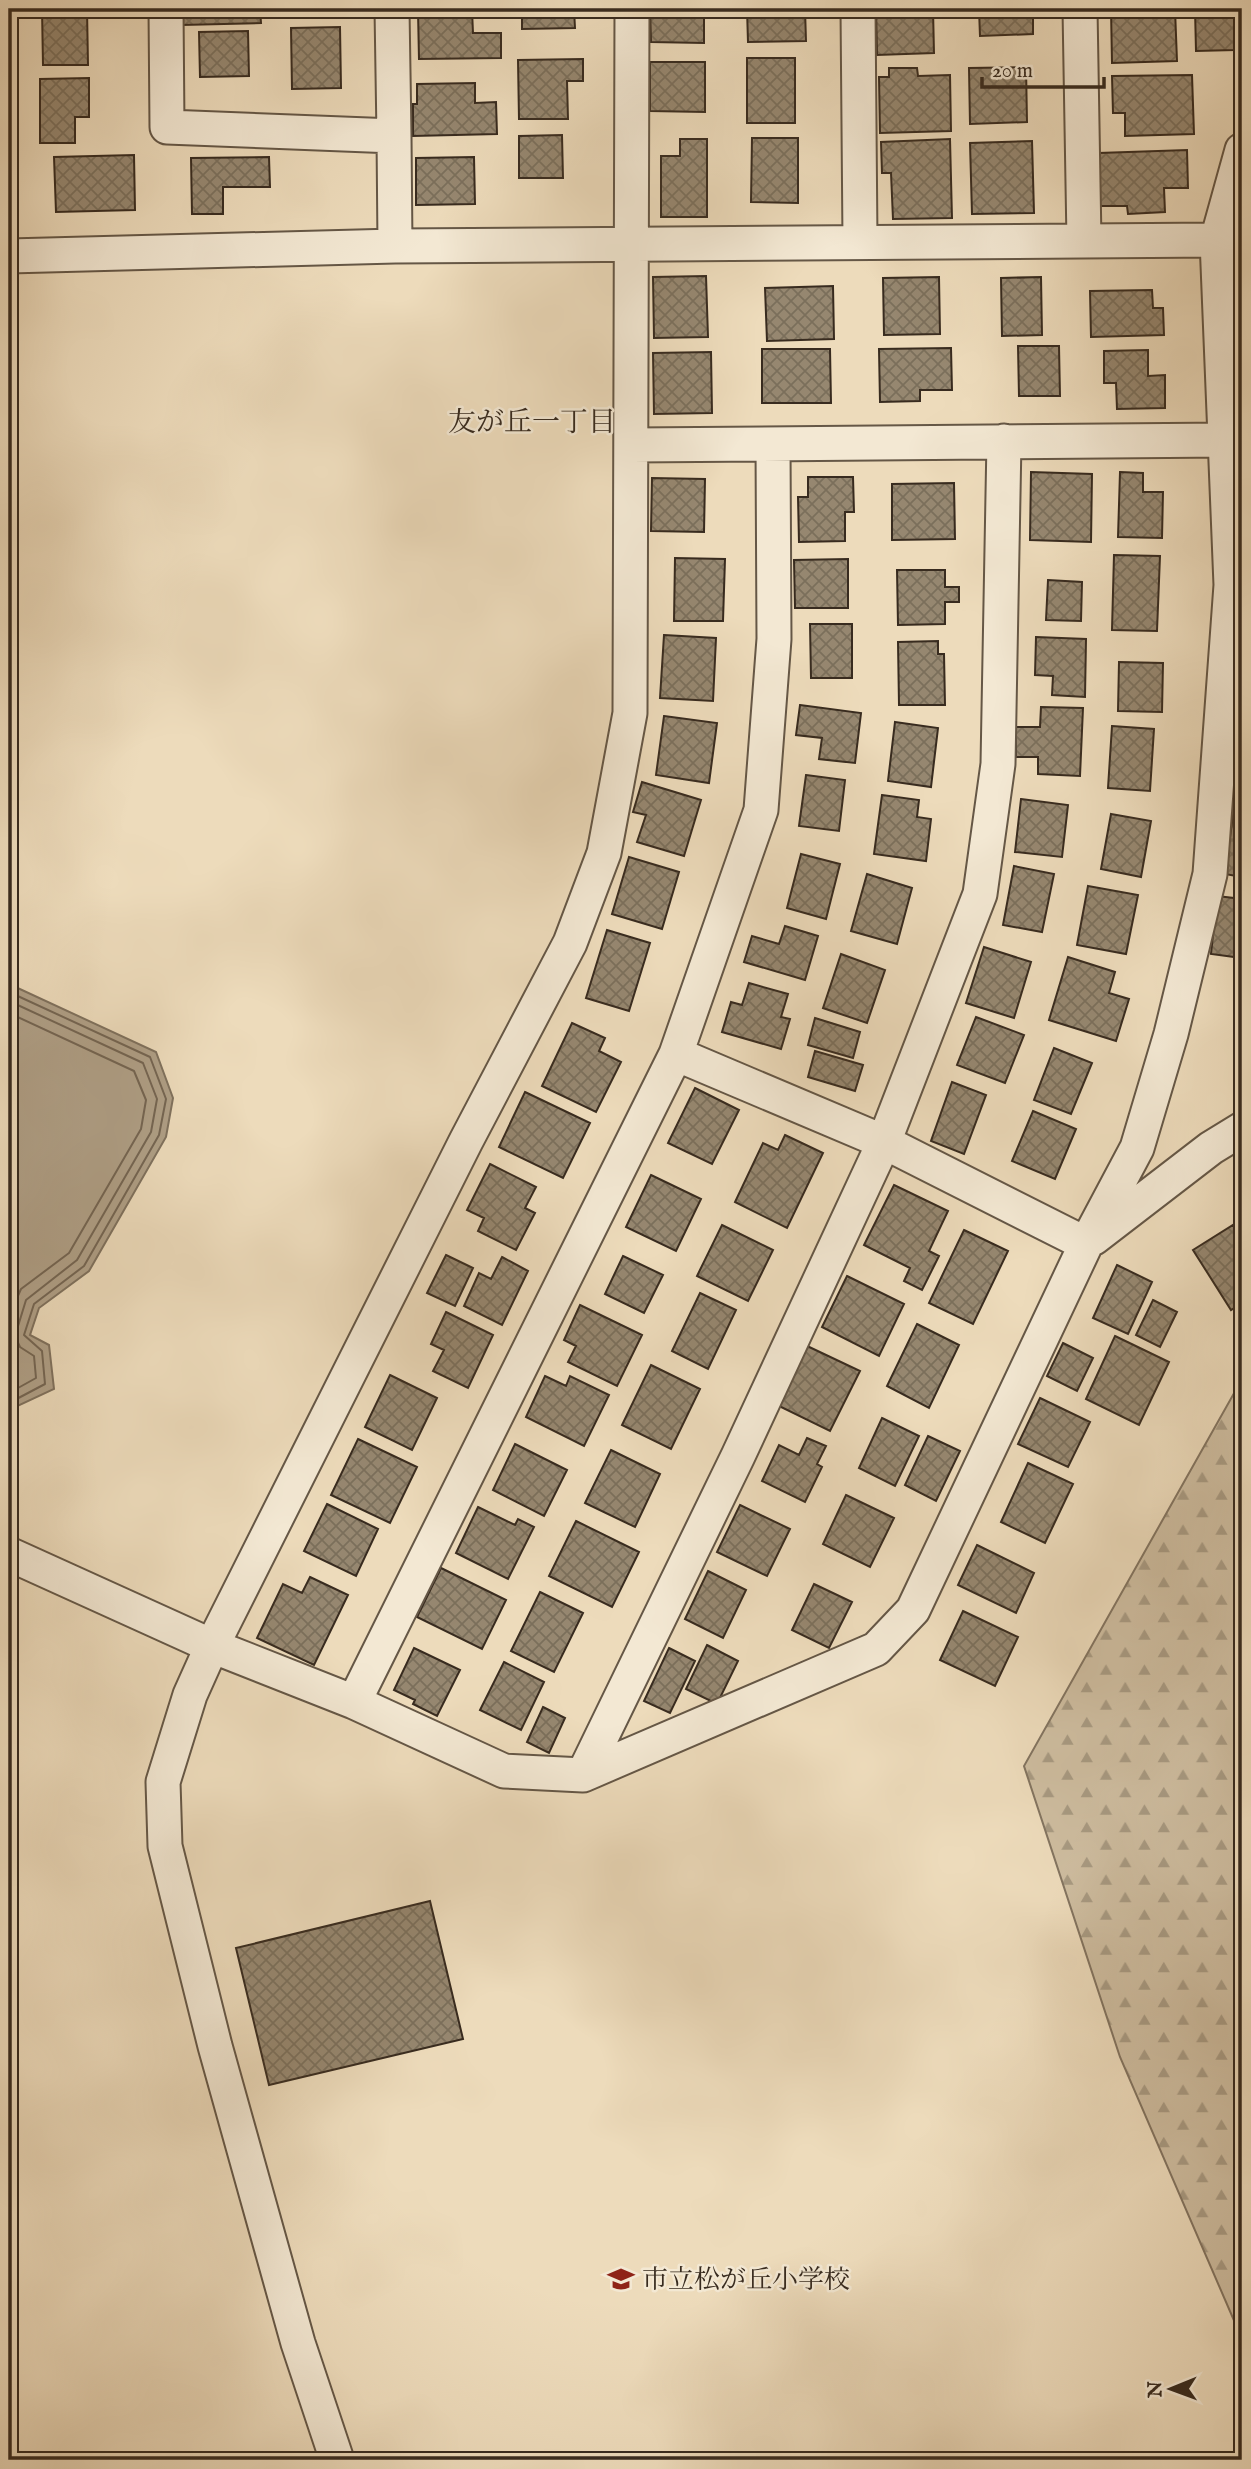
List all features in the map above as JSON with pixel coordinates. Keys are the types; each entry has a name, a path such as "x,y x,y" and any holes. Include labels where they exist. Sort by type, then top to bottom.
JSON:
{"street":[{"path":"166,9 167,127 394,136"},
{"path":"392,9 395,246"},
{"path":"337,2460 298,2343 222,2072 165,1846 163,1782 190,1695 212,1646 466,1141 570,943 604,853 630,713 632,9"},
{"path":"858,9 860,241"},
{"path":"1080,9 1084,241"},
{"path":"9,1554 212,1646 354,1702 504,1771 583,1775 876,1649 913,1610 1086,1244 1137,1148 1171,1034 1210,874 1231,585 1217,240 1242,150"},
{"path":"9,256 395,246 1217,240"},
{"path":"632,445 1227,440"},
{"path":"583,1775 738,1456 884,1142 979,894 998,764 1004,441"},
{"path":"354,1702 676,1054 761,810 774,639 773,444"},
{"path":"676,1054 884,1142 1086,1244"},
{"path":"1086,1244 1212,1148 1242,1129"}],"green space":[{"path":"1242,1379 1242,2339 1120,2057 1024,1766"}],"water":[{"path":"9,984 156,1052 173,1098 166,1137 89,1271 39,1308 30,1335 49,1345 54,1389 9,1410"}],"building":[{"path":"42,9 87,9 88,65 43,65"},
{"path":"110,9 137,9 137,13 110,14"},
{"path":"181,9 260,9 261,23 182,25"},
{"path":"522,9 574,9 575,28 522,29"},
{"path":"650,9 704,9 704,43 651,42"},
{"path":"747,9 805,9 806,41 748,42"},
{"path":"876,9 933,9 934,53 877,55"},
{"path":"979,9 1033,9 1033,34 980,36"},
{"path":"1111,9 1175,9 1177,61 1112,63"},
{"path":"1195,9 1234,9 1235,50 1196,51"},
{"path":"472,10 473,33 501,33 501,58 419,59 418,11"},
{"path":"340,27 341,88 292,89 291,28"},
{"path":"248,31 249,76 200,77 199,32"},
{"path":"747,58 795,58 795,123 747,123"},
{"path":"583,59 583,81 567,81 568,119 519,119 518,60"},
{"path":"650,62 705,62 705,112 650,111"},
{"path":"1026,67 1027,122 970,124 969,68"},
{"path":"889,68 917,68 918,76 950,75 951,131 880,133 879,77 889,77"},
{"path":"1192,75 1194,134 1125,136 1125,113 1113,113 1112,76"},
{"path":"89,78 89,117 75,117 75,143 40,143 40,79"},
{"path":"475,83 475,103 496,102 497,134 413,136 413,104 417,104 417,84"},
{"path":"562,135 563,178 519,178 519,136"},
{"path":"752,138 798,138 798,203 751,202"},
{"path":"680,139 707,139 707,217 661,217 661,156 680,156"},
{"path":"950,139 952,218 893,219 891,173 882,173 881,142"},
{"path":"1032,141 1034,213 972,214 970,143"},
{"path":"1187,150 1188,188 1164,188 1165,212 1128,214 1127,206 1100,206 1099,153"},
{"path":"134,155 135,210 56,212 54,157"},
{"path":"269,157 270,187 223,187 223,214 192,214 191,158"},
{"path":"474,157 475,204 416,205 416,158"},
{"path":"706,276 708,337 654,338 653,277"},
{"path":"939,277 940,334 884,335 883,278"},
{"path":"1041,277 1042,335 1002,336 1001,278"},
{"path":"833,286 834,339 767,341 765,288"},
{"path":"1152,290 1153,308 1163,308 1164,335 1091,337 1090,291"},
{"path":"1018,346 1059,346 1060,396 1019,396"},
{"path":"951,348 952,390 920,390 920,401 880,402 879,349"},
{"path":"762,349 830,349 831,403 762,403"},
{"path":"1148,350 1148,376 1165,375 1165,408 1117,409 1116,383 1104,383 1104,351"},
{"path":"711,352 712,413 654,414 653,353"},
{"path":"1031,472 1092,474 1091,542 1030,540"},
{"path":"1120,472 1143,473 1143,492 1163,492 1162,538 1118,537"},
{"path":"808,477 853,477 854,512 845,512 845,541 799,542 798,497 808,497"},
{"path":"652,478 705,479 704,532 651,531"},
{"path":"954,483 955,539 892,540 892,484"},
{"path":"1114,555 1160,556 1157,631 1112,630"},
{"path":"675,558 725,559 723,621 674,621"},
{"path":"848,559 848,608 795,608 794,560"},
{"path":"897,570 945,570 945,587 959,587 959,602 945,602 945,624 898,625"},
{"path":"1048,580 1082,582 1081,621 1046,620"},
{"path":"810,624 852,624 852,678 811,678"},
{"path":"664,635 716,638 713,701 660,698"},
{"path":"1036,637 1086,639 1085,697 1052,695 1053,676 1035,675"},
{"path":"938,641 938,654 944,654 945,705 899,705 898,642"},
{"path":"1119,662 1163,663 1162,712 1118,711"},
{"path":"800,705 861,713 855,763 819,759 822,738 796,735"},
{"path":"1041,707 1083,708 1080,776 1038,774 1038,757 1016,757 1016,727 1040,727"},
{"path":"664,716 717,723 709,783 656,775"},
{"path":"895,722 938,728 931,787 888,781"},
{"path":"1112,726 1154,729 1150,791 1108,788"},
{"path":"1242,731 1242,794 1235,793"},
{"path":"806,775 845,780 839,831 799,826"},
{"path":"642,782 701,800 684,856 637,842 646,815 633,812"},
{"path":"882,795 919,800 917,817 931,819 926,861 874,854"},
{"path":"1021,799 1068,805 1062,857 1015,852"},
{"path":"1234,808 1242,809 1242,877 1225,874"},
{"path":"1111,814 1151,821 1141,877 1101,869"},
{"path":"801,854 840,864 826,919 787,908"},
{"path":"629,857 679,872 662,929 612,914"},
{"path":"1014,866 1054,874 1042,932 1003,925"},
{"path":"867,874 912,888 897,944 851,931"},
{"path":"1088,886 1138,895 1126,954 1077,945"},
{"path":"1217,896 1242,899 1242,958 1211,954"},
{"path":"785,926 818,936 805,980 744,962 752,936 779,944"},
{"path":"607,930 650,943 629,1011 586,998"},
{"path":"984,947 1031,962 1014,1018 966,1003"},
{"path":"841,954 885,970 867,1023 823,1008"},
{"path":"1068,957 1115,972 1109,993 1129,999 1116,1041 1049,1020"},
{"path":"749,983 788,994 781,1017 790,1019 781,1049 722,1032 731,1002 742,1005"},
{"path":"976,1017 1024,1035 1005,1083 957,1065"},
{"path":"815,1018 860,1032 853,1058 808,1045"},
{"path":"572,1023 605,1038 599,1051 621,1062 596,1112 542,1086"},
{"path":"1054,1048 1092,1063 1071,1114 1034,1100"},
{"path":"815,1051 863,1065 855,1091 808,1077"},
{"path":"952,1082 986,1095 964,1154 931,1141"},
{"path":"695,1088 739,1110 712,1164 668,1143"},
{"path":"525,1092 590,1123 563,1178 499,1147"},
{"path":"1033,1111 1076,1129 1055,1179 1012,1161"},
{"path":"785,1135 823,1153 787,1228 735,1202 763,1143 778,1150"},
{"path":"490,1164 536,1187 525,1208 535,1213 516,1250 478,1231 484,1218 467,1210"},
{"path":"651,1175 701,1199 676,1251 626,1227"},
{"path":"894,1185 948,1211 929,1251 939,1256 922,1290 904,1281 910,1268 864,1245"},
{"path":"722,1225 773,1250 748,1301 697,1276"},
{"path":"1233,1225 1242,1241 1242,1303 1231,1310 1193,1250"},
{"path":"964,1230 1008,1251 973,1324 929,1303"},
{"path":"446,1255 473,1268 455,1306 427,1293"},
{"path":"623,1256 663,1275 644,1313 605,1294"},
{"path":"502,1257 528,1271 502,1325 464,1306 479,1273 491,1279"},
{"path":"1117,1265 1152,1282 1128,1334 1093,1318"},
{"path":"847,1276 904,1304 879,1356 822,1327"},
{"path":"700,1293 736,1310 708,1369 672,1351"},
{"path":"1153,1300 1177,1312 1160,1347 1136,1335"},
{"path":"580,1305 642,1335 617,1386 568,1362 576,1346 564,1340"},
{"path":"446,1312 493,1335 468,1388 433,1371 444,1350 431,1344"},
{"path":"917,1324 959,1345 929,1408 887,1386"},
{"path":"1115,1336 1169,1362 1139,1425 1086,1399"},
{"path":"1063,1343 1093,1358 1077,1391 1047,1376"},
{"path":"805,1345 860,1371 830,1431 777,1405"},
{"path":"651,1365 700,1389 671,1449 622,1425"},
{"path":"390,1375 437,1398 412,1450 365,1427"},
{"path":"545,1376 566,1386 570,1376 609,1395 584,1446 526,1417"},
{"path":"1040,1398 1090,1422 1068,1467 1018,1444"},
{"path":"882,1418 919,1436 895,1486 859,1468"},
{"path":"928,1436 960,1451 936,1501 905,1485"},
{"path":"807,1438 826,1446 817,1464 822,1467 805,1502 762,1481 779,1445 799,1455"},
{"path":"358,1439 417,1467 390,1523 331,1495"},
{"path":"515,1444 567,1470 544,1516 493,1490"},
{"path":"611,1450 660,1474 635,1527 585,1503"},
{"path":"1028,1463 1073,1484 1045,1543 1001,1522"},
{"path":"846,1495 894,1518 870,1567 823,1544"},
{"path":"327,1504 378,1529 356,1576 304,1551"},
{"path":"740,1505 790,1529 767,1576 717,1552"},
{"path":"478,1507 515,1525 518,1519 534,1527 508,1579 456,1553"},
{"path":"576,1521 639,1552 612,1607 549,1576"},
{"path":"977,1545 1034,1573 1016,1613 958,1585"},
{"path":"441,1568 506,1600 482,1649 417,1617"},
{"path":"708,1571 746,1590 723,1638 685,1619"},
{"path":"310,1577 348,1595 314,1665 257,1638 283,1584 302,1593"},
{"path":"814,1584 852,1602 829,1648 792,1630"},
{"path":"540,1592 583,1613 554,1672 511,1651"},
{"path":"963,1611 1018,1637 995,1686 940,1660"},
{"path":"707,1645 738,1661 717,1704 686,1689"},
{"path":"414,1648 460,1670 437,1716 413,1704 415,1700 394,1690"},
{"path":"669,1648 695,1661 670,1713 644,1701"},
{"path":"504,1662 544,1682 521,1730 480,1710"},
{"path":"543,1707 565,1718 549,1753 527,1742"},
{"path":"430,1901 463,2039 269,2085 236,1948"}],"place":[{"name":"市立松が丘小学校","path":"621,2279"}],"district":[{"name":"友が丘一丁目","path":"532,421"}]}
